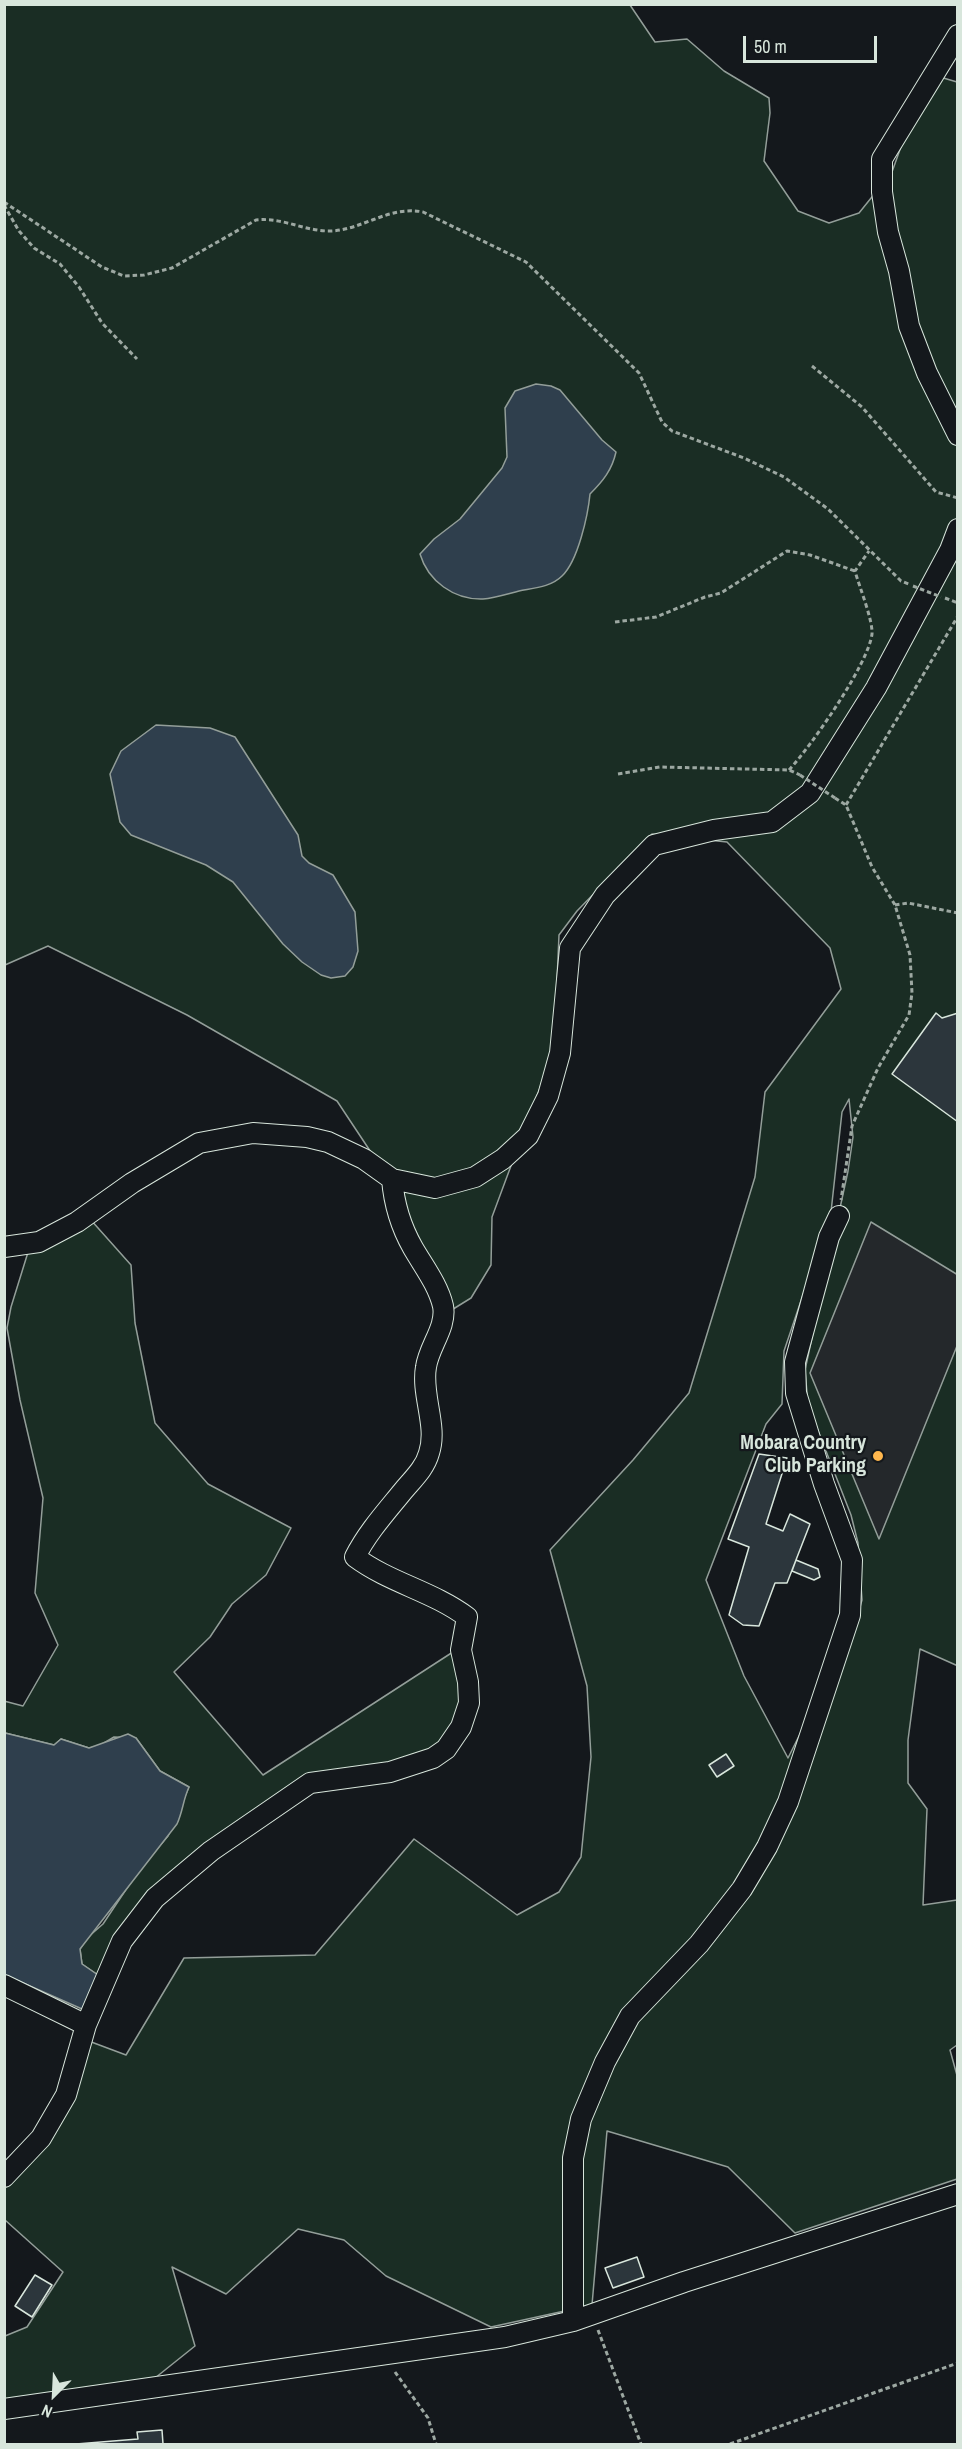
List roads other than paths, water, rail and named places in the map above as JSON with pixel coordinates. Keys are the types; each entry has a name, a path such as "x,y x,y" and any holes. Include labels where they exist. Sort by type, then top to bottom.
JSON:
{"street":[{"path":"957,35 882,159 882,192 888,232 899,271 909,326 927,373 957,435"},
{"path":"4,1247 39,1242 76,1222 132,1183 199,1143 254,1133 307,1137 328,1142 364,1160 392,1179 435,1188 475,1177 503,1159 528,1136 548,1096 560,1053 570,948 605,895 654,844 714,830 772,822 810,793 876,688 950,550 957,528"},
{"path":"4,2177 41,2138 66,2095 86,2025 122,1941 155,1898 211,1851 310,1783 390,1772 433,1758 454,1738 466,1715 468,1682 461,1650 467,1617 430,1593 372,1570 355,1557 362,1542 423,1467 432,1439 425,1398 426,1366 444,1315 435,1285 400,1220 393,1198 392,1179"},
{"path":"573,2321 573,2158 581,2119 605,2062 630,2016 699,1944 742,1889 767,1847 788,1802 849,1615 852,1560 824,1484 796,1393 795,1362 829,1237 838,1216"},
{"path":"4,1985 86,2025"},
{"path":"4,2409 505,2337 573,2321 957,2194"}],"water":[{"path":"536,384 560,390 602,440 616,452 612,464 590,494 587,514 573,560 558,580 492,598 462,596 444,587 429,573 420,554 434,539 460,519 502,468 507,457 505,408 515,391"},
{"path":"156,725 210,728 235,737 298,835 302,856 309,863 333,875 355,912 358,951 353,967 345,976 331,978 321,975 302,962 283,944 233,882 206,865 131,835 120,822 110,774 121,751"},
{"path":"5,1733 54,1745 61,1739 89,1748 128,1734 136,1738 160,1771 189,1787 177,1824 80,1949 82,1964 98,1975 82,2009 5,1975"}],"place":[{"name":"Mobara Country Club Parking","path":"878,1456"}]}
